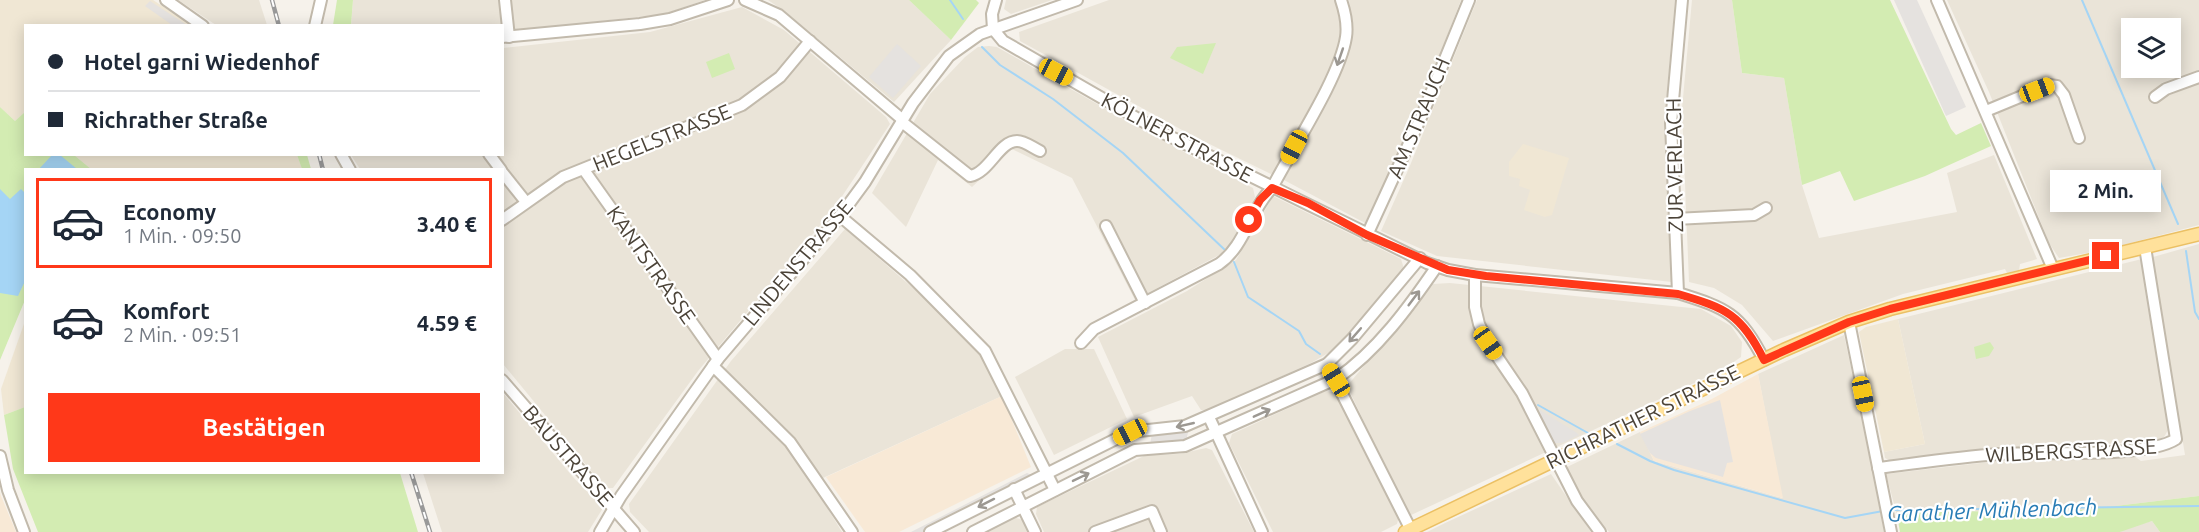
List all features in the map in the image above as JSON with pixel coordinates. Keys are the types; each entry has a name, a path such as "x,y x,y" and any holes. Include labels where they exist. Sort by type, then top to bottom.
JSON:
{"main road":[{"name":"RICHRATHER STRASSE","path":"1410,531 1556,459 1849,322 2199,234"}],"street":[{"path":"166,0 200,24"},
{"path":"315,24 321,0"},
{"path":"505,0 506,37 640,24 670,19 728,0"},
{"path":"993,29 996,0"},
{"name":"LINDENSTRASSE","path":"600,532 716,363 840,216 865,182 930,78 949,56 969,40 993,29 1077,0"},
{"path":"1081,343 1094,329 1225,260 1235,247 1260,200 1272,188 1340,60 1346,36 1346,16 1341,0"},
{"name":"AM STRAUCH","path":"1367,235 1469,0"},
{"name":"ZUR VERLACH","path":"1678,294 1671,123 1682,0"},
{"path":"1937,0 2053,269"},
{"path":"752,1 779,15 970,176 979,173 1011,142 1021,141 1040,151"},
{"name":"KÖLNER STRASSE","path":"993,29 1003,41 1161,132 1272,188 1308,203 1367,235 1437,266 1475,275 1678,294 1705,302 1740,320 1764,360"},
{"name":"HEGELSTRASSE","path":"504,218 563,177 742,105 780,76 810,41"},
{"path":"2155,97 2166,89 2199,76"},
{"path":"1986,111 2049,85 2057,86 2064,95 2079,138"},
{"path":"491,156 500,168"},
{"name":"KANTSTRASSE","path":"584,170 716,363 790,442 852,532"},
{"path":"504,174 526,202"},
{"path":"1675,219 1754,215 1766,208"},
{"path":"840,216 910,275 985,351 1048,472 1055,490"},
{"path":"1106,226 1145,303"},
{"name":"WILBERGSTRASSE","path":"1878,468 1994,454 2117,451 2168,445 2176,439 2145,247"},
{"path":"930,532 1135,430 1185,426 1327,364 1352,339 1420,258"},
{"path":"973,532 1135,450 1180,447 1216,434 1336,380 1358,364 1409,305 1437,266"},
{"path":"1475,275 1475,307 1479,324 1488,343 1522,393 1577,501 1600,532"},
{"path":"1849,322 1891,532"},
{"path":"1327,364 1410,531"},
{"name":"BAUSTRASSE","path":"504,382 634,532"},
{"path":"1209,417 1262,532"},
{"path":"0,456 8,490 24,532"},
{"path":"1014,489 1035,532"},
{"path":"1095,532 1152,511 1161,532"}],"shaded area":[{"path":"0,0 153,0 189,24 24,24 24,113 15,121 0,107"},
{"path":"178,0 259,0 267,24 214,24"},
{"path":"353,0 705,0 664,14 504,32 504,24 351,24"},
{"path":"768,0 909,0 951,40 894,102 787,13"},
{"path":"1006,0 1052,0 1011,14 1004,9"},
{"path":"1109,0 1337,0 1342,15 1342,38 1338,52 1277,170 1271,174 1193,136 1020,41 1019,32"},
{"path":"1349,0 1461,0 1415,119 1365,223 1282,179 1340,69 1353,32"},
{"path":"1477,0 1675,0 1665,115 1672,282 1437,256 1381,231"},
{"path":"1692,0 1732,0 1742,73 1784,78 1802,185 1819,238 1957,212 1947,173 1994,155 2037,259 2020,264 2019,270 2007,273 2005,269 1903,294 1773,341 1742,305 1714,288 1689,282 1682,109"},
{"path":"1894,0 1917,0 1966,107 1946,116"},
{"path":"1947,0 2199,0 2199,225 2104,250 2059,258 2049,243 1989,92"},
{"path":"150,1 185,24 171,24 145,6"},
{"path":"742,7 784,30 886,117 890,124 833,210 698,371 613,488 605,488 504,365 504,168 359,168 352,156 504,156 504,48 650,32"},
{"path":"897,44 921,66 893,98 869,77"},
{"path":"978,47 997,47 1148,133 1253,188 1255,197 1236,236 1221,254 1135,300 1072,178 1012,149 972,187 938,160 906,227 872,193 930,94 965,57"},
{"path":"1523,144 1569,158 1552,215 1545,217 1524,210 1530,190 1519,186 1520,179 1509,176 1509,162"},
{"path":"75,156 297,156 302,168 90,168"},
{"path":"1273,196 1401,259 1404,269 1359,326 1335,349 1311,363 1208,410 1201,410 1192,396 1134,417 1098,337 1187,291 1236,260"},
{"path":"845,229 928,301 980,352 1002,396 812,483 842,532 649,532 630,512 629,504 731,361"},
{"path":"2199,244 2199,496 2065,512 1920,511 1897,515 1886,474 2024,458 2134,456 2141,461 2185,455 2153,257"},
{"path":"2142,259 2168,430 2164,437 2154,442 2018,447 1891,461 1885,458 1884,452 1925,444 1898,319"},
{"path":"1450,283 1701,309 1731,326 1742,342 1741,357 1722,370 1409,516 1347,386 1433,284"},
{"path":"1898,319 1925,444 1884,452 1859,332 1866,327"},
{"path":"24,324 24,407 4,415 1,389"},
{"path":"1844,335 1884,532 1609,532 1583,499 1567,467 1640,432 1654,461 1782,498 1758,374"},
{"path":"1065,349 1094,349 1127,419 1054,455 1015,377"},
{"path":"1758,374 1783,498 1654,461 1640,432 1708,401"},
{"path":"1326,391 1339,393 1399,516 1397,524 1381,532 1273,532 1229,443 1232,434"},
{"path":"504,394 573,477 603,508 588,532 442,532 423,474 504,474"},
{"path":"1002,396 1031,467 899,532 865,532 826,477"},
{"path":"1720,400 1733,462 1727,463 1723,477 1656,458 1650,453 1640,434"},
{"path":"1540,410 1579,435 1562,443 1553,443 1537,415"},
{"path":"1189,429 1185,444 1150,445 1152,433"},
{"path":"1206,448 1212,450 1254,532 1044,532 1036,514 1037,507 1146,455 1179,454"},
{"path":"1027,473 1034,476 924,532 911,532"},
{"path":"1551,474 1591,532 1427,532 1443,524"},
{"path":"0,492 1,496 16,532 0,532"},
{"path":"1016,518 1024,520 1030,532 988,532"},
{"path":"2152,521 2160,532 2120,532 2129,527"}],"green space":[{"path":"337,0 353,0 351,24 333,24"},
{"path":"909,0 976,0 979,3 951,40"},
{"path":"1732,0 1890,0 1951,129 1956,135 1981,123 1991,146 1925,176 1854,201 1840,171 1802,185 1784,78 1742,73"},
{"path":"1216,43 1203,74 1170,58 1177,47"},
{"path":"729,53 735,69 712,78 706,62"},
{"path":"0,107 15,121 24,113 24,156 75,156 90,168 24,168 24,302 0,360"},
{"path":"297,156 307,156 311,168 302,168"},
{"path":"1990,342 1994,348 1989,356 1976,359 1974,347"},
{"path":"24,407 24,474 400,474 418,532 38,532 13,469 4,415"},
{"path":"2199,496 2199,532 2160,532 2152,521 2120,532 1900,532 1897,515 1920,511 2065,512"}],"water":[{"path":"51,156 61,156 76,168 40,168"},
{"path":"0,189 10,199 21,189 24,192 24,283 18,296 0,293"}],"waterway":[{"name":"Garather Mühlenbach","path":"950,0 963,19"},
{"path":"2082,0 2178,224"},
{"name":"Garather Mühlenbach","path":"982,47 1000,65 1053,99 1123,153 1226,251"},
{"path":"2186,251 2195,312 2199,319"},
{"name":"Garather Mühlenbach","path":"1234,262 1248,297 1299,331 1306,344 1320,354"},
{"name":"Garather Mühlenbach","path":"1538,405 1588,433"},
{"name":"Garather Mühlenbach","path":"1617,444 1674,470 1845,518 1883,511"},
{"name":"Garather Mühlenbach","path":"1891,510 2199,506"}],"railway":[{"path":"272,0 278,24"},
{"path":"320,156 322,168"},
{"path":"412,474 430,532"}],"route":[{"path":"1249,220 1260,200 1272,188 1308,203 1367,235 1427,263 1448,270 1475,275 1678,294 1705,302 1740,320 1752,336 1764,360 1849,322 1890,309 2106,256"}]}
